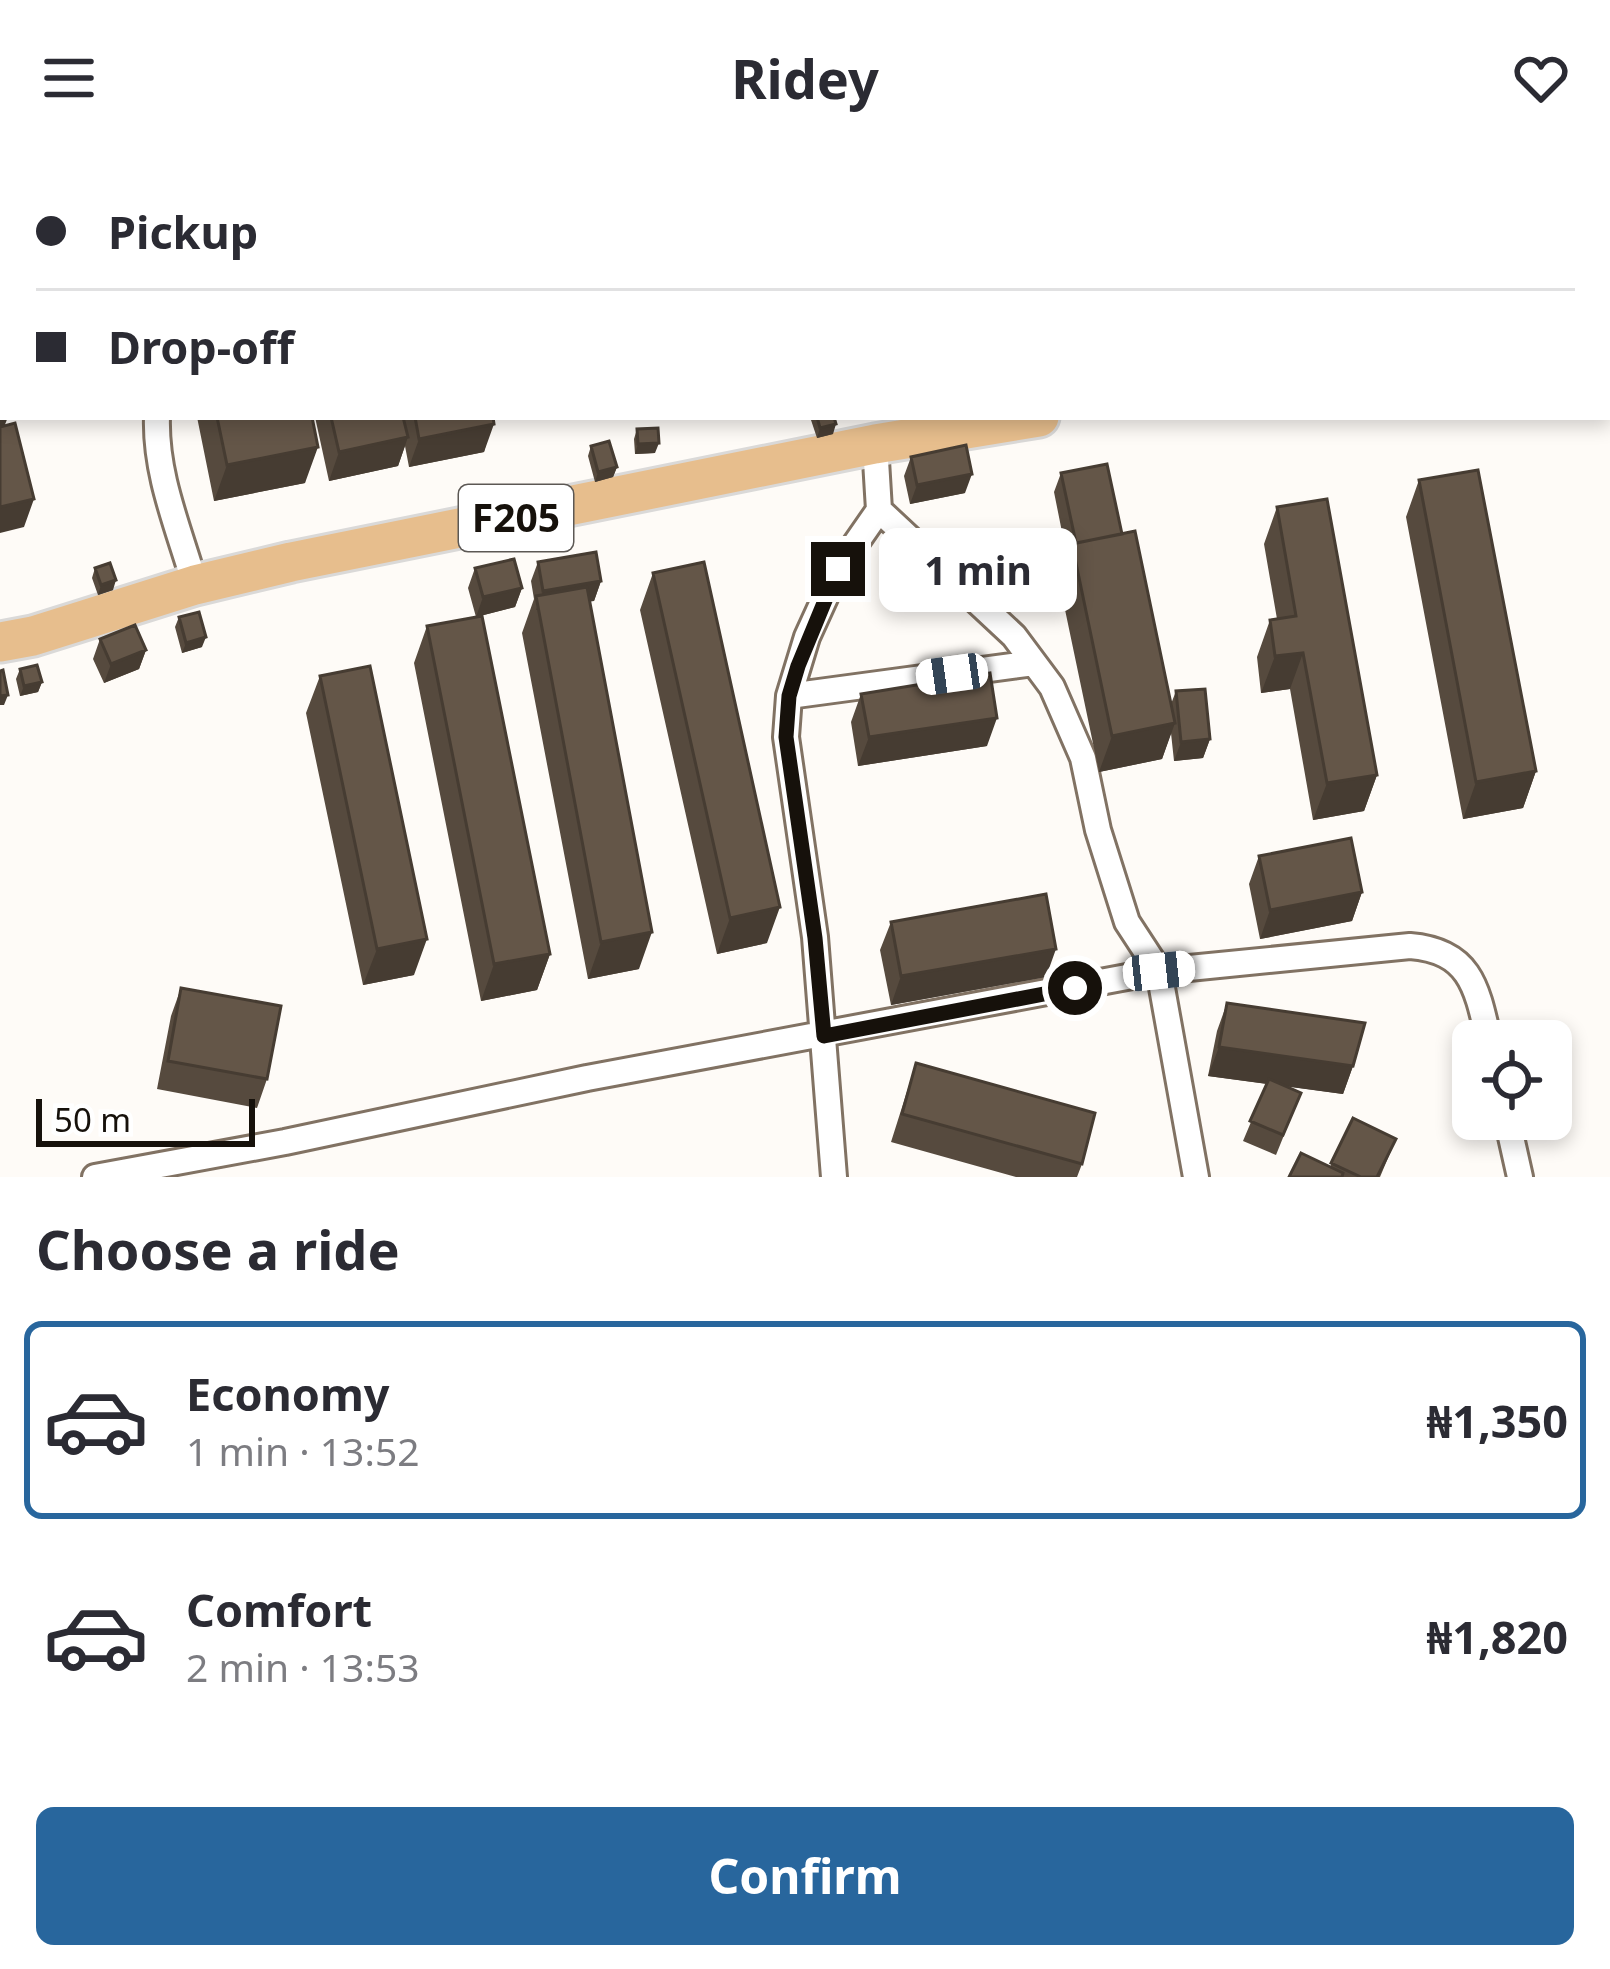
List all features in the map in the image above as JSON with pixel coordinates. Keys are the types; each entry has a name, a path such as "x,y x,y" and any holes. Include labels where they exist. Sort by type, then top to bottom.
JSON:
{"main road":[{"name":"F205","path":"0,642 195,585 875,444 1021,420"}],"street":[{"path":"157,420 163,481 195,585"},
{"path":"833,1177 815,938 786,737 789,696 807,637 830,584 879,510 875,444"},
{"path":"879,510 1014,636 1052,687 1083,758 1098,830 1127,922 1159,971 1196,1177"},
{"path":"789,696 1034,663"},
{"path":"95,1177 587,1078 1159,971 1410,946 1437,948 1454,958 1469,976 1483,1020"},
{"path":"1512,1140 1520,1177"}],"building":[{"path":"218,420 313,420 318,447 227,465"},
{"path":"332,420 404,420 408,437 339,452"},
{"path":"416,420 493,420 494,424 419,439"},
{"path":"818,420 835,420 836,424 820,428"},
{"path":"15,423 34,499 0,507 0,427"},
{"path":"658,428 659,443 638,444 637,429"},
{"path":"609,441 617,467 598,472 591,446"},
{"path":"966,445 972,474 917,485 911,457"},
{"path":"1107,464 1122,534 1076,543 1061,473"},
{"path":"1478,470 1536,771 1476,782 1419,480"},
{"path":"1327,499 1377,775 1327,783 1303,653 1275,656 1270,620 1296,616 1277,507"},
{"path":"1135,531 1175,723 1112,736 1072,544"},
{"path":"596,552 601,581 543,591 538,562"},
{"path":"514,559 522,588 483,597 475,568"},
{"path":"704,562 780,907 730,918 653,573"},
{"path":"110,563 116,580 101,585 95,568"},
{"path":"587,587 652,932 601,942 536,596"},
{"path":"199,612 206,637 186,643 179,617"},
{"path":"482,616 550,954 494,964 427,626"},
{"path":"135,625 146,650 111,664 100,639"},
{"path":"37,665 42,682 24,686 20,669"},
{"path":"370,666 427,939 377,949 320,676"},
{"path":"0,671 8,695 0,696"},
{"path":"990,673 997,718 869,737 861,694"},
{"path":"1205,689 1210,739 1181,742 1176,691"},
{"path":"1351,838 1362,892 1270,910 1259,856"},
{"path":"1046,894 1056,949 901,976 891,922"},
{"path":"181,988 281,1006 267,1079 168,1061"},
{"path":"1227,1003 1365,1023 1353,1066 1219,1047"},
{"path":"916,1063 1095,1113 1082,1164 902,1114"},
{"path":"1269,1079 1301,1093 1283,1135 1250,1121"},
{"path":"1353,1118 1396,1139 1377,1177 1361,1177 1331,1163"},
{"path":"1301,1153 1343,1173 1342,1177 1289,1177"}],"route":[{"path":"838,569 798,666 789,696 786,737 824,1036 1075,988"}]}
